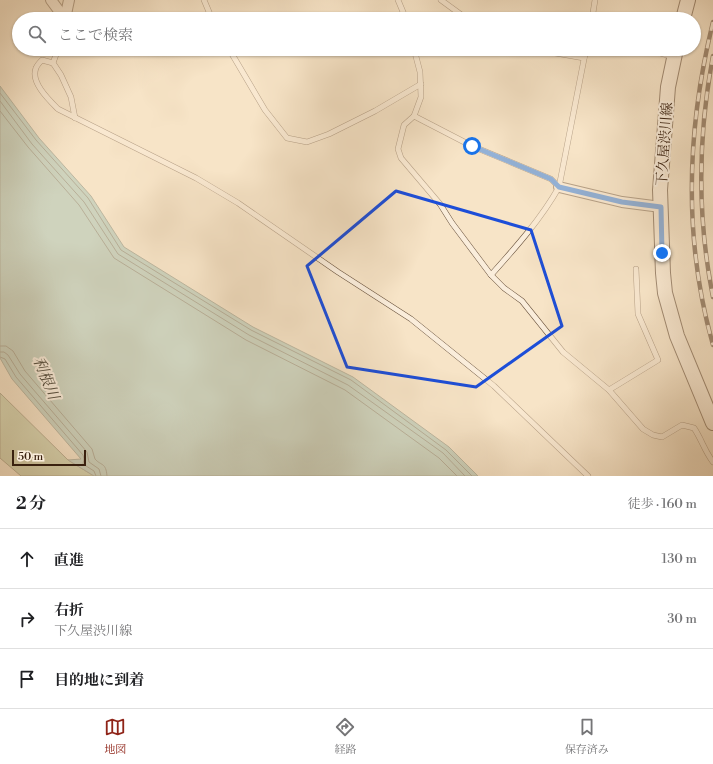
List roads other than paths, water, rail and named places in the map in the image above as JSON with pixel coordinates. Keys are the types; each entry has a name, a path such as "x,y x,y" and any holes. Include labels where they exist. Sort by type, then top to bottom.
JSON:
{"main road":[{"path":"685,12 688,0"},
{"name":"下久屋渋川線","path":"674,56 668,87 660,190 665,293 680,344 713,423"}],"street":[{"path":"51,0 60,12"},
{"path":"66,12 69,0"},
{"path":"559,187 622,202 661,207"}],"lane":[{"path":"204,0 209,12"},
{"path":"398,0 403,12"},
{"path":"442,0 458,12"},
{"path":"593,12 595,0"},
{"path":"53,63 56,56"},
{"path":"233,56 265,110 287,138 307,142 329,134 374,111 421,84"},
{"path":"416,56 420,72 421,97 414,116 404,125 398,149 401,158 440,204 452,224 492,275 504,288 522,301 563,352 609,390 643,429 662,437 682,425 694,428 699,435 706,452 713,462"},
{"path":"492,275 551,202 559,187 584,58 572,56"},
{"path":"75,118 71,96 61,75 53,63 42,60 36,69 35,78 42,92 58,109 75,118 196,178 238,202 338,272 411,319 494,386 588,476"},
{"path":"414,116 472,146 551,179 559,187"},
{"path":"609,390 658,360 638,314 636,269"}],"water":[{"name":"利根川","path":"0,86 39,138 91,196 124,247 253,327 353,377 449,447 478,476 94,476 68,460 81,459 12,379 0,358"}],"railway":[{"path":"713,22 704,62 698,102 692,184 693,224 697,265 703,305 713,345"},
{"path":"713,56 704,116 701,176 704,237 713,297"}]}
